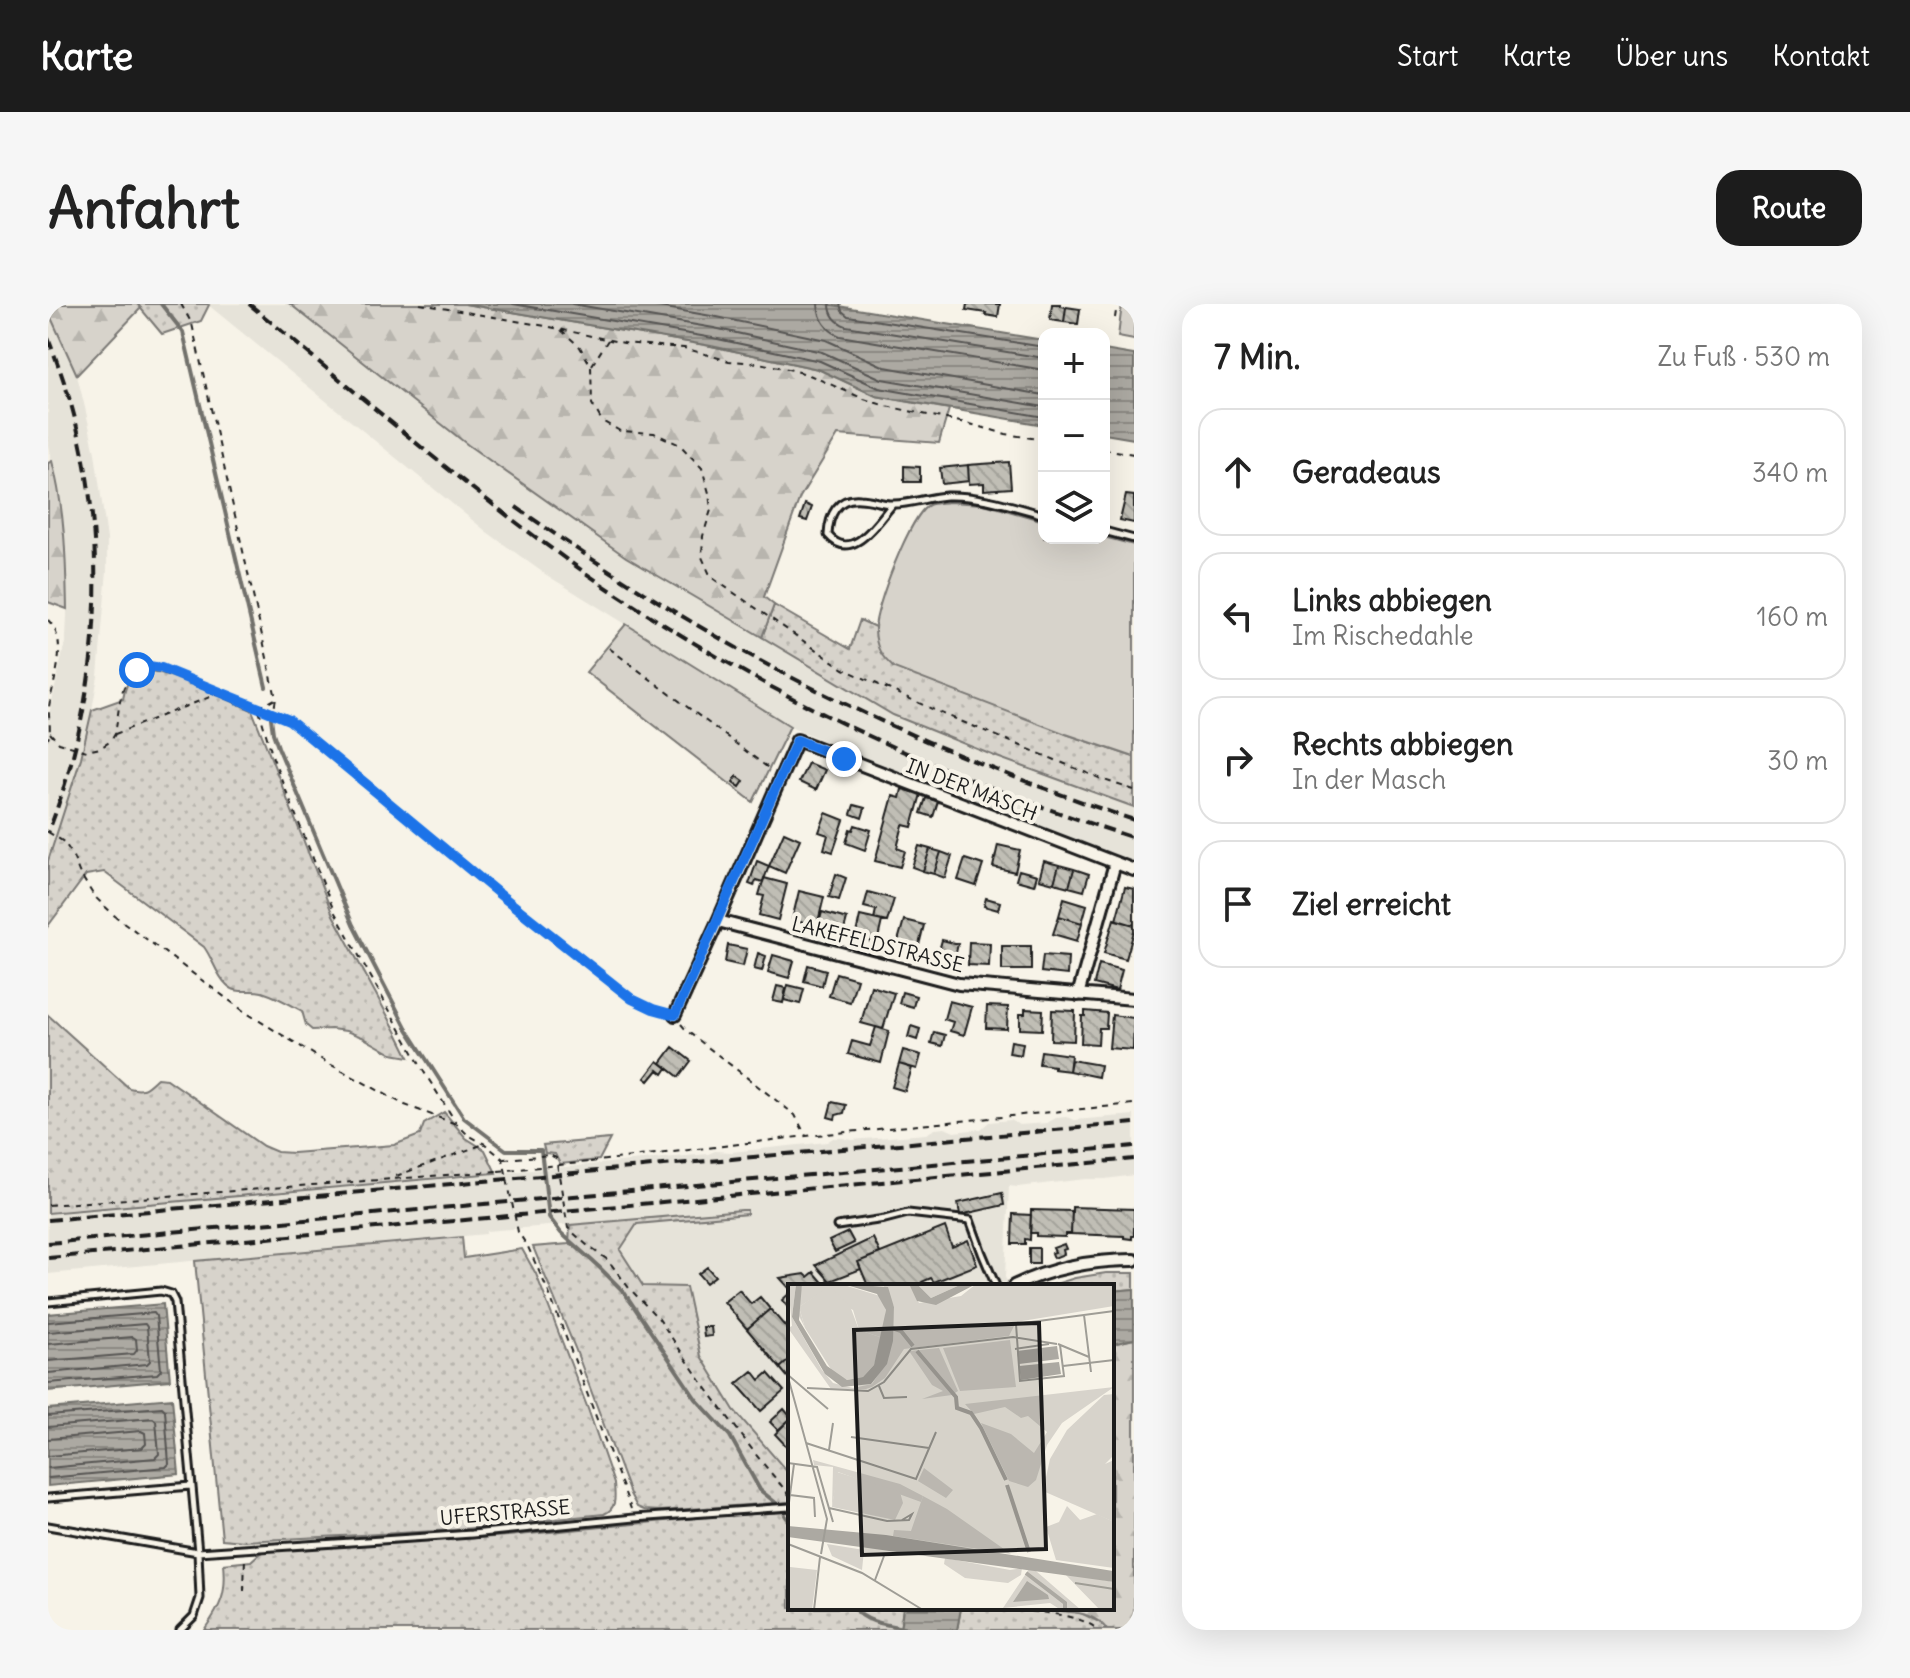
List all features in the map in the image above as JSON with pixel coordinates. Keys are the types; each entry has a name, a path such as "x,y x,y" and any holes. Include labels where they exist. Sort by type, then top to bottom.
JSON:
{"street":[{"name":"IN DER MASCH","path":"781,778 797,740 1134,870"},
{"path":"675,1015 781,778"},
{"path":"1078,995 1115,863"},
{"name":"LAKEFELDSTRASSE","path":"718,921 959,984 1134,999"},
{"path":"1019,1284 1080,1263 1134,1260"}],"lane":[{"path":"892,505 860,541 849,546 841,545 828,535 834,509 844,501 862,498 892,505 946,496 981,498 1038,513"},
{"path":"1110,533 1134,539"},
{"path":"837,1226 908,1213 970,1220 995,1284"},
{"path":"48,1302 161,1291 171,1294 175,1302 200,1598 194,1616 180,1630"},
{"path":"48,1498 191,1486"},
{"name":"UFERSTRASSE","path":"48,1526 198,1552 472,1534 788,1507"}],"path":[{"path":"181,304 192,324 276,698 274,713"},
{"path":"420,304 624,343 684,348 729,361 788,369 886,406 1038,439"},
{"path":"1115,318 1117,304"},
{"path":"561,330 580,347 591,366 592,404 602,421 620,431 654,433 680,445 702,468 711,510 703,536 702,557 711,577 844,669 941,713 1134,790"},
{"path":"591,366 609,340"},
{"path":"1110,450 1134,454"},
{"path":"48,620 59,639 60,653 48,711 48,739"},
{"path":"609,648 781,778"},
{"path":"50,733 59,743 87,751 111,741 125,683 130,674 149,666 161,668 289,720 632,999 675,1015 687,1031 795,1115 806,1136"},
{"path":"115,734 221,693"},
{"path":"258,708 276,698"},
{"path":"258,708 283,785 334,911 424,1072 457,1124 503,1159 518,1232 549,1293 634,1518"},
{"path":"48,832 64,842 94,896 115,916 245,1012 326,1062 405,1105 457,1124"},
{"path":"48,1205 498,1171 806,1136 1134,1104"},
{"path":"391,1178 485,1144"},
{"path":"503,1159 556,1158 568,1228 608,1260 629,1288 659,1319 701,1381 788,1494"},
{"path":"244,1591 247,1548"},
{"path":"1013,1610 1077,1617 1098,1630"}],"shaded area":[{"path":"207,304 290,304 468,445 626,557 711,608 893,715 1134,807 1134,861 903,776 790,726 545,574 487,532"},
{"path":"48,311 77,375 86,412 107,539 107,570 92,710 81,758 48,861 48,719 66,638 67,615 62,510 48,445"},
{"path":"1134,1115 1134,1175 1009,1186 1005,1277 1008,1284 788,1284 788,1473 734,1410 701,1356 686,1288 643,1286 620,1250 637,1224 747,1210 486,1231 486,1234 48,1274 48,1213 715,1151 731,1152 827,1142 833,1138 852,1140 926,1134 945,1128 954,1132 981,1129 989,1122 1011,1120 1019,1125 1047,1123 1066,1117 1075,1120"}],"green space":[{"path":"48,304 137,304 141,308 77,375 48,311"},
{"path":"137,304 209,305 201,321 162,334"},
{"path":"290,304 465,304 711,346 818,369 876,396 949,409 939,443 838,435 800,497 764,597 774,605 762,637 626,557 468,445"},
{"path":"1122,304 1134,304 1134,340 1118,337"},
{"path":"52,461 62,516 67,609 48,602 48,463"},
{"path":"948,502 984,504 1038,519 1038,544 1110,544 1110,539 1134,545 1134,757 894,668 883,656 875,630 880,603 913,525 929,505"},
{"path":"774,605 850,649 860,620 875,627 877,642 1066,734 1134,757 1134,807 893,715 762,637"},
{"path":"626,624 790,726 753,802 586,672"},
{"path":"146,671 184,680 252,710 333,915 409,1057 392,1054 346,1031 312,1030 306,1025 302,1011 287,1003 262,992 231,988 220,977 204,947 104,872 86,875 48,926 48,861 81,758 92,710 123,699 129,680"},
{"path":"48,1015 129,1088 138,1090 157,1078 167,1079 263,1146 277,1152 394,1145 420,1135 424,1124 444,1112 466,1138 485,1150 496,1173 48,1213"},
{"path":"610,1139 599,1160 560,1164 555,1154 545,1153 543,1145"},
{"path":"747,1210 747,1214 637,1224 620,1250 643,1286 686,1287 701,1356 734,1410 788,1473 788,1502 661,1511 637,1507 533,1247 569,1244 570,1225"},
{"path":"462,1237 464,1258 522,1249 536,1274 614,1484 611,1509 604,1514 456,1530 244,1541 222,1539 195,1261"},
{"path":"1134,1273 1134,1289 1114,1291 1114,1284 1056,1284 1075,1278"},
{"path":"1134,1339 1134,1630 1107,1630 1092,1618 1061,1610 1114,1610 1114,1344"},
{"path":"788,1512 788,1610 903,1610 900,1630 204,1630 222,1599 224,1564 251,1561 267,1551 508,1536"},
{"path":"961,1610 1050,1610 1081,1613 1105,1625 1107,1630 957,1630"}],"water":[{"path":"465,304 826,304 1038,339 1038,424 876,396 818,369 711,346"},
{"path":"1110,351 1134,355 1134,439 1110,435"},
{"path":"1134,1289 1134,1339 1114,1344 1114,1291"},
{"path":"163,1304 170,1380 48,1391 48,1314"},
{"path":"172,1398 179,1474 48,1486 48,1409"},
{"path":"903,1610 961,1610 957,1630 900,1630"}],"building":[{"path":"967,304 1000,304 998,317 966,310"},
{"path":"1052,304 1066,307 1064,322 1050,320"},
{"path":"1066,307 1080,309 1078,324 1064,322"},
{"path":"1009,462 1011,488 984,490 984,483 969,484 968,465"},
{"path":"968,465 969,481 942,484 940,468"},
{"path":"904,466 920,467 920,482 904,482"},
{"path":"1126,495 1134,496 1134,523 1120,520"},
{"path":"805,504 812,507 807,521 800,519"},
{"path":"808,763 825,770 816,790 799,782"},
{"path":"737,776 744,781 740,787 733,782"},
{"path":"902,789 921,794 912,827 903,825 897,848 905,851 900,867 875,861 893,796 900,798"},
{"path":"926,798 938,801 933,817 921,813"},
{"path":"854,805 865,808 862,818 851,814"},
{"path":"826,813 844,820 833,852 824,849 828,835 819,832"},
{"path":"855,825 871,830 865,850 846,843 850,829 853,830"},
{"path":"784,832 800,839 785,873 769,866"},
{"path":"998,845 1020,850 1015,872 993,867"},
{"path":"919,846 930,849 923,871 912,867"},
{"path":"930,849 941,852 934,874 923,871"},
{"path":"941,852 952,856 945,878 934,874"},
{"path":"965,859 983,865 976,886 958,880"},
{"path":"757,861 769,866 763,882 756,880 754,886 749,884"},
{"path":"1044,861 1059,865 1054,883 1039,879"},
{"path":"1059,865 1074,869 1069,887 1054,883"},
{"path":"1074,869 1089,874 1084,891 1069,887"},
{"path":"1019,870 1037,875 1034,885 1016,880"},
{"path":"836,874 846,878 839,900 829,897"},
{"path":"764,878 787,884 778,920 759,915 764,896 759,895"},
{"path":"1125,887 1134,889 1134,925 1116,920"},
{"path":"799,891 824,897 817,926 792,920"},
{"path":"868,892 894,899 887,922 874,919 876,910 864,907"},
{"path":"986,898 1000,902 998,910 984,906"},
{"path":"1064,898 1087,905 1082,923 1059,916"},
{"path":"822,912 847,919 842,938 817,931"},
{"path":"860,916 882,921 877,943 855,938"},
{"path":"1059,916 1082,923 1077,941 1053,934"},
{"path":"1114,919 1134,925 1126,959 1104,953"},
{"path":"904,920 924,925 917,953 896,948"},
{"path":"942,940 958,944 953,965 936,961"},
{"path":"969,942 990,943 989,966 968,965"},
{"path":"728,945 747,949 743,966 725,962"},
{"path":"1002,946 1031,946 1031,970 1002,970"},
{"path":"758,953 766,956 762,971 754,969"},
{"path":"773,955 794,961 789,978 768,972"},
{"path":"1043,955 1068,957 1067,975 1041,972"},
{"path":"1099,964 1122,970 1117,990 1094,984"},
{"path":"808,965 826,970 822,986 804,981"},
{"path":"836,973 857,979 850,1002 829,996"},
{"path":"788,985 804,989 800,1004 784,1000"},
{"path":"777,986 786,988 783,1003 773,1001"},
{"path":"871,986 894,993 883,1029 861,1023"},
{"path":"902,992 916,996 913,1007 899,1003"},
{"path":"949,1001 972,1007 964,1035 950,1031 953,1022 944,1019"},
{"path":"987,1006 1008,1007 1007,1029 986,1028"},
{"path":"1025,1009 1043,1010 1042,1030 1020,1029 1020,1014 1025,1014"},
{"path":"1052,1010 1075,1011 1074,1041 1051,1040"},
{"path":"1085,1011 1107,1013 1106,1028 1099,1028 1098,1044 1081,1043"},
{"path":"1112,1015 1134,1018 1133,1050 1109,1048"},
{"path":"911,1026 920,1029 917,1040 908,1037"},
{"path":"876,1027 889,1031 881,1063 848,1054 852,1041 870,1046"},
{"path":"934,1032 945,1035 942,1046 931,1043"},
{"path":"1011,1041 1023,1043 1021,1055 1009,1053"},
{"path":"673,1047 691,1061 679,1077 661,1063"},
{"path":"903,1050 921,1055 917,1069 899,1064"},
{"path":"1041,1051 1071,1055 1069,1071 1039,1064"},
{"path":"1071,1060 1100,1065 1098,1077 1069,1071"},
{"path":"658,1061 667,1068 663,1074 658,1070 649,1081 645,1078"},
{"path":"899,1064 912,1068 905,1091 892,1087"},
{"path":"832,1102 846,1105 844,1113 836,1115 835,1119 828,1117"},
{"path":"1002,1193 1004,1205 960,1215 958,1203"},
{"path":"1072,1207 1134,1209 1134,1236 1132,1239 1071,1234"},
{"path":"1031,1210 1072,1211 1071,1234 1065,1234 1065,1237 1030,1233"},
{"path":"1013,1214 1031,1215 1030,1240 1025,1239 1025,1244 1012,1244"},
{"path":"945,1227 952,1247 968,1240 977,1265 934,1282 931,1278 922,1282 924,1284 867,1284 858,1262"},
{"path":"848,1232 854,1243 835,1252 829,1241"},
{"path":"873,1238 880,1253 858,1262 861,1269 830,1281 816,1265"},
{"path":"1064,1244 1064,1254 1054,1258 1053,1248"},
{"path":"1029,1248 1039,1248 1039,1264 1029,1264"},
{"path":"707,1267 715,1276 706,1283 698,1274"},
{"path":"814,1272 824,1284 788,1284 788,1287 780,1278 805,1274 808,1277"},
{"path":"739,1290 751,1304 760,1297 770,1309 747,1329 724,1302"},
{"path":"770,1309 788,1330 788,1361 780,1368 747,1329"},
{"path":"703,1327 711,1327 712,1336 704,1337"},
{"path":"788,1361 788,1378 780,1368"},
{"path":"753,1371 760,1380 768,1373 784,1391 761,1411 737,1384"},
{"path":"784,1409 788,1414 788,1421 778,1430 770,1422"},
{"path":"788,1421 788,1448 775,1434"}],"waterway":[{"path":"161,304 183,332 266,687"},
{"path":"271,718 278,747 353,925 407,1029 464,1118 506,1150 541,1150 549,1217 561,1233 624,1292 696,1399 730,1436 760,1490 776,1503"},
{"path":"785,1515 788,1519"},
{"path":"856,1610 881,1624 913,1630"}],"railway":[{"path":"249,304 422,448 554,551 688,639 779,691 873,738 1010,795 1134,838"},
{"path":"48,338 72,409 86,471 93,523 95,576 94,628 79,732 48,833"},
{"path":"516,507 672,610 795,679 947,750 1134,820"},
{"path":"48,1220 1134,1123"},
{"path":"48,1243 1134,1146"},
{"path":"48,1258 1134,1159"}],"route":[{"path":"137,670 149,666 161,668 289,720 632,999 675,1015 797,740 844,759"}]}
